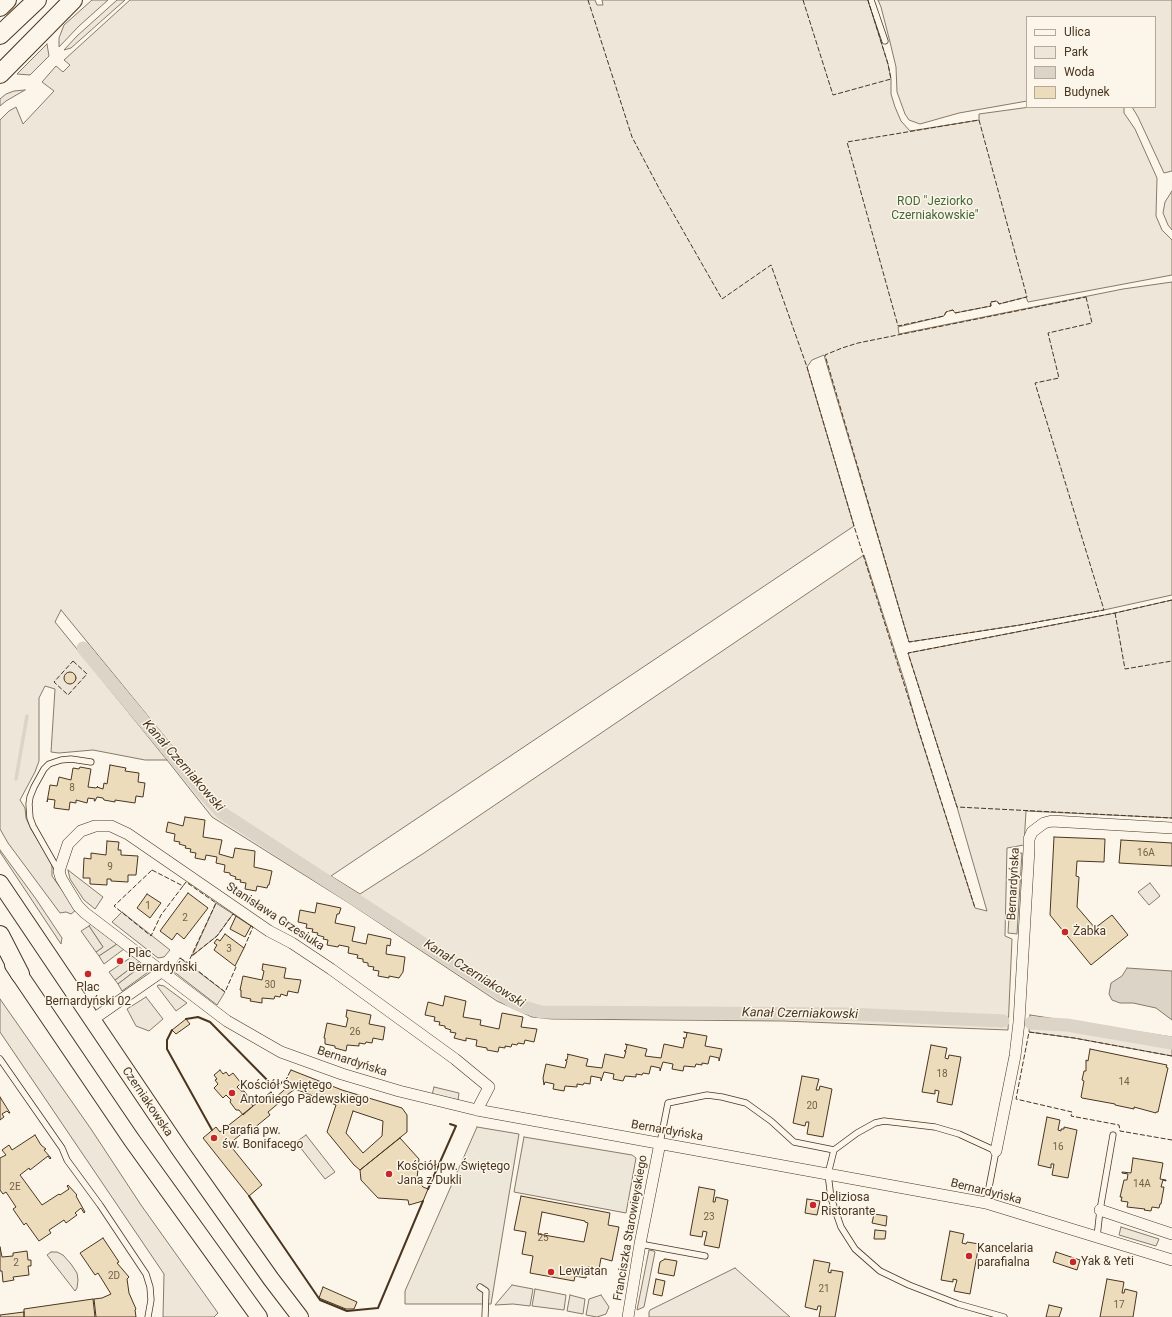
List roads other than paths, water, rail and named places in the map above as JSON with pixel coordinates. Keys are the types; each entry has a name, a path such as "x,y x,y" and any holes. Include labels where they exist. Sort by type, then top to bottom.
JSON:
{"main road":[{"path":"0,6 7,0"},
{"path":"0,35 37,0"},
{"path":"0,74 73,0"},
{"name":"Czerniakowska","path":"0,883 180,1150 271,1279 300,1317"},
{"path":"0,934 20,974"},
{"path":"0,947 20,974 131,1139 259,1317"}],"street":[{"name":"Bernardyńska","path":"996,1151 1015,1056 1019,1022 1029,839 1032,832 1044,823 1052,821 1172,828"},
{"name":"Stanisława Grzesiuka","path":"59,871 68,844 82,831 104,825 120,829 269,930 292,942 456,1059 489,1087 477,1110"},
{"path":"59,871 64,885 85,913 161,972 92,1020"},
{"name":"Bernardyńska","path":"161,972 227,1021 282,1052 342,1074 377,1084 477,1110 986,1203 1172,1260"},
{"name":"Franciszka Starowieyskiego","path":"628,1317 640,1244 660,1144"},
{"path":"1100,1210 1172,1234"}],"lane":[{"path":"871,0 885,41"},
{"path":"59,871 33,826 30,818 30,797 44,769 49,764 61,760 72,759 91,762"},
{"path":"0,1059 62,1148 67,1160 100,1205 146,1274 150,1287 151,1300 148,1317"},
{"path":"660,1144 668,1102 707,1095 746,1103 771,1121 794,1142 834,1150"},
{"path":"986,1203 996,1151 959,1134 935,1127 884,1120 875,1123 857,1133 834,1150 828,1174 831,1198 840,1227 855,1249 880,1271 909,1286 958,1304 1004,1317"},
{"path":"1097,1237 1100,1210 1113,1135"},
{"path":"640,1244 705,1256"},
{"path":"480,1287 486,1291 485,1317"}],"water":[{"path":"1127,968 1172,971 1172,1020 1156,1008 1133,1003 1120,1003 1112,1000 1109,994 1111,983 1122,976"}],"waterway":[{"name":"Kanał Czerniakowski","path":"83,648 206,796 222,813 513,1002 524,1007 541,1012 848,1014 1003,1021"},
{"path":"16,779 27,716"},
{"name":"Kanał Czerniakowski","path":"1031,1023 1067,1025 1172,1043"}],"place":[{"name":"Żabka","path":"1065,932"},
{"name":"Plac Bernardyński","path":"120,961"},
{"name":"Plac Bernardyński 02","path":"88,974"},
{"name":"Kościół Świętego Antoniego Padewskiego","path":"232,1093"},
{"name":"Parafia pw. św. Bonifacego","path":"214,1138"},
{"name":"Kościół pw. Świętego Jana z Dukli","path":"389,1174"},
{"name":"Deliziosa Ristorante","path":"813,1205"},
{"name":"Kancelaria parafialna","path":"969,1256"},
{"name":"Yak & Yeti","path":"1073,1262"},
{"name":"Lewiatan","path":"551,1272"}],"park label":[{"name":"ROD \"Jeziorko Czerniakowskie\"","path":"935,209"}]}
